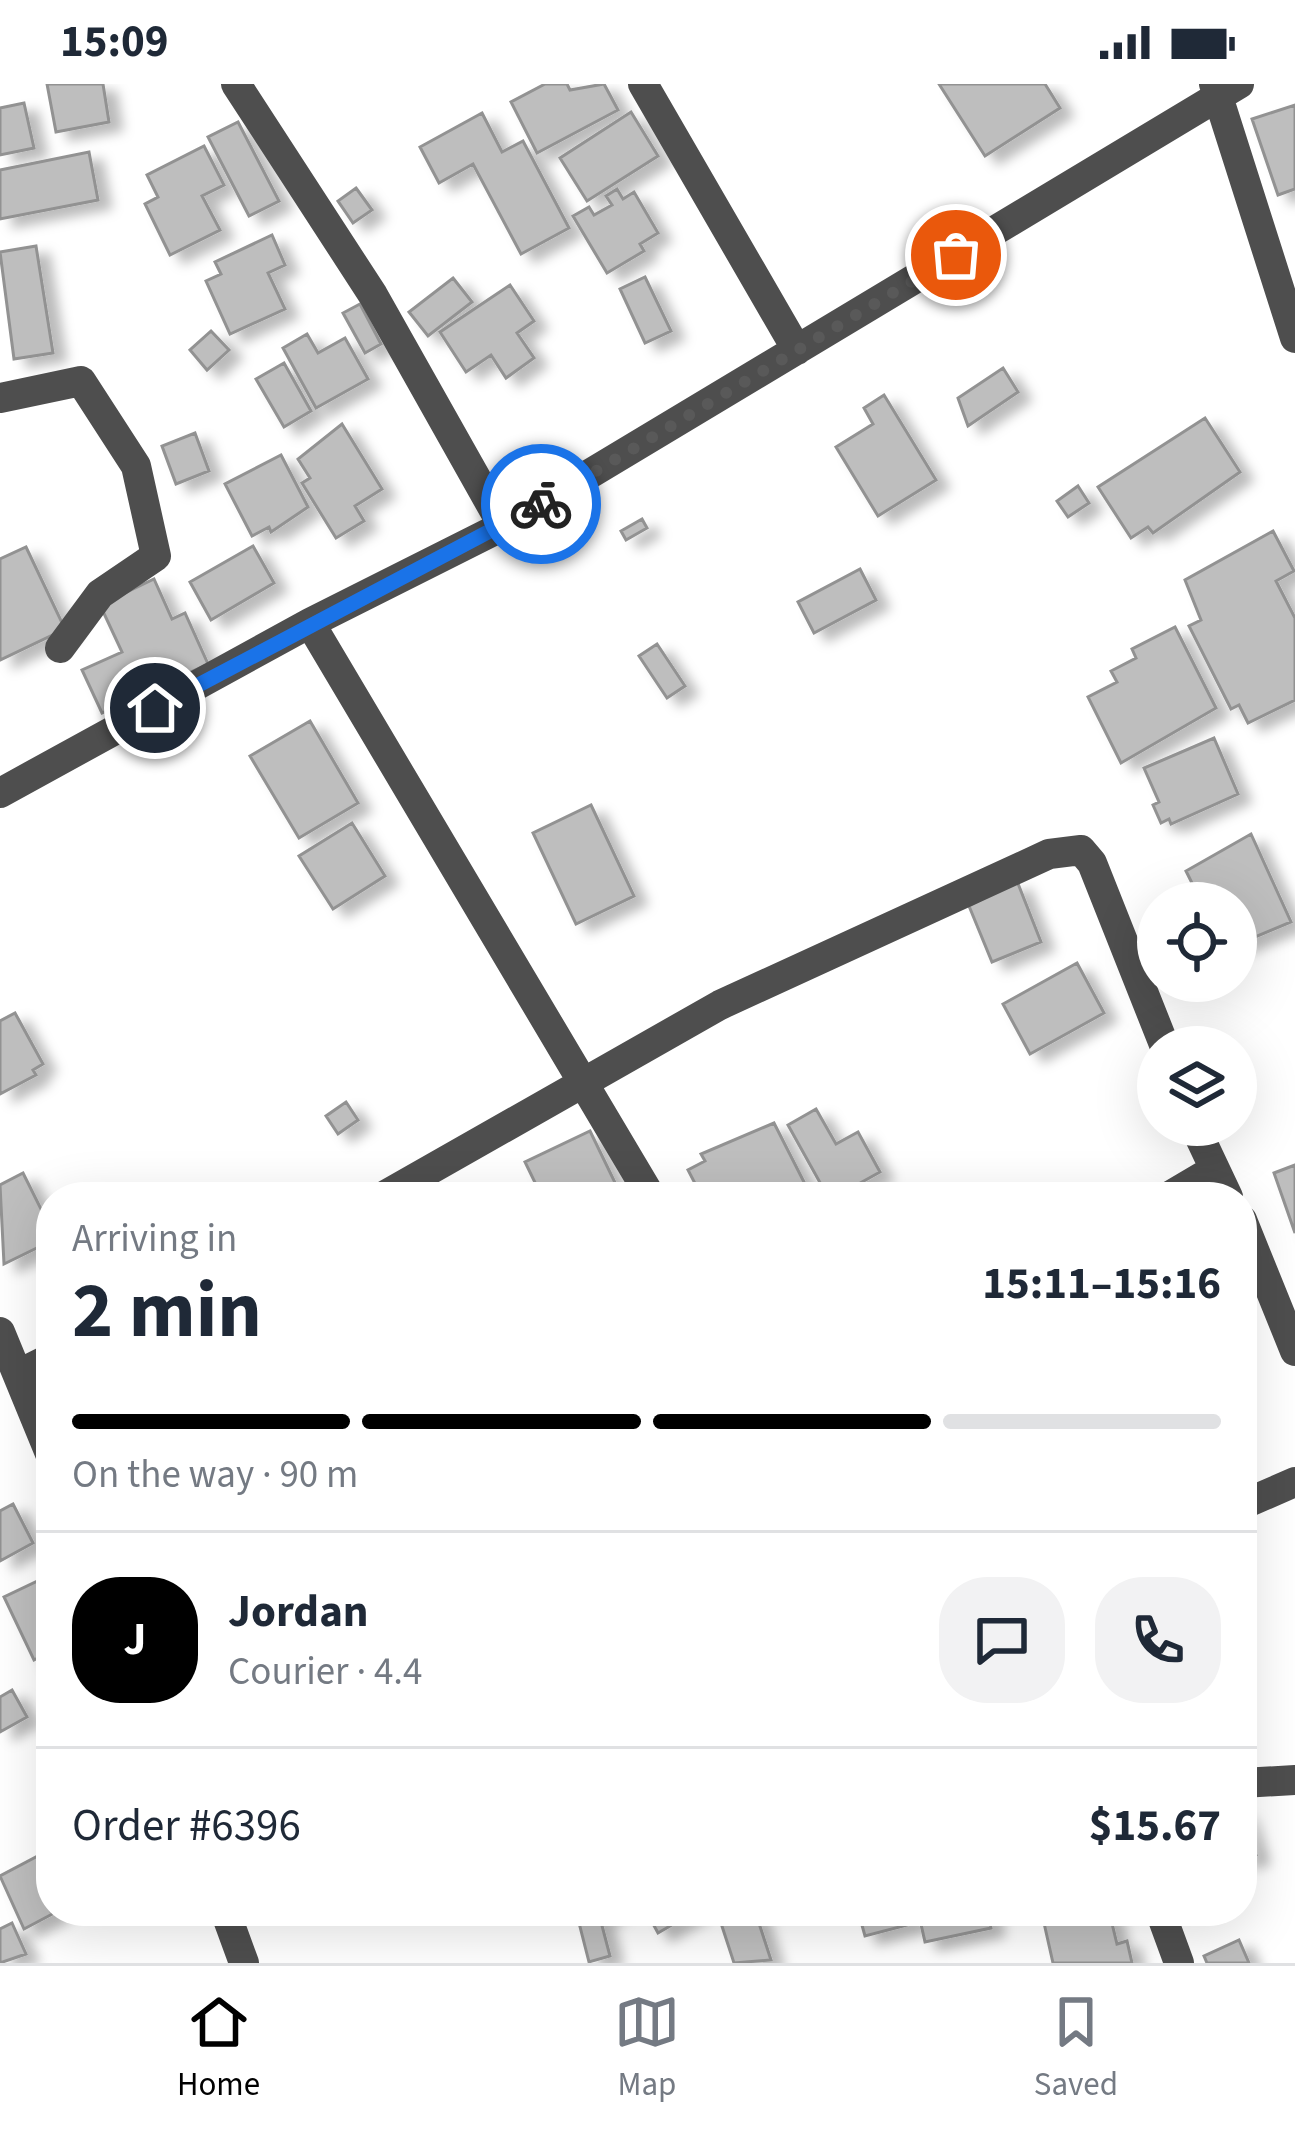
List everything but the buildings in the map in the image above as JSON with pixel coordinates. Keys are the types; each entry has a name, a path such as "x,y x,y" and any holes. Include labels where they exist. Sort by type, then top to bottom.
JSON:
{"street":[{"path":"236,84 374,295 503,526"},
{"path":"643,84 797,350"},
{"path":"0,793 310,622 503,526 1224,87 1295,338"},
{"path":"0,398 81,382 136,466 156,556 100,594 60,647"},
{"path":"310,622 642,1182"},
{"path":"409,1182 721,1005 1049,854 1081,850 1092,862 1157,1026"},
{"path":"1203,1146 1219,1182"},
{"path":"1257,1257 1295,1351"},
{"path":"0,1332 36,1418"},
{"path":"19,1374 36,1366"},
{"path":"1257,1498 1295,1483"},
{"path":"1257,1783 1295,1780"},
{"path":"230,1926 244,1963"},
{"path":"1166,1926 1180,1963"}],"way so far":[{"path":"541,504 956,255"}],"route":[{"path":"155,708 310,622 541,504"}]}
